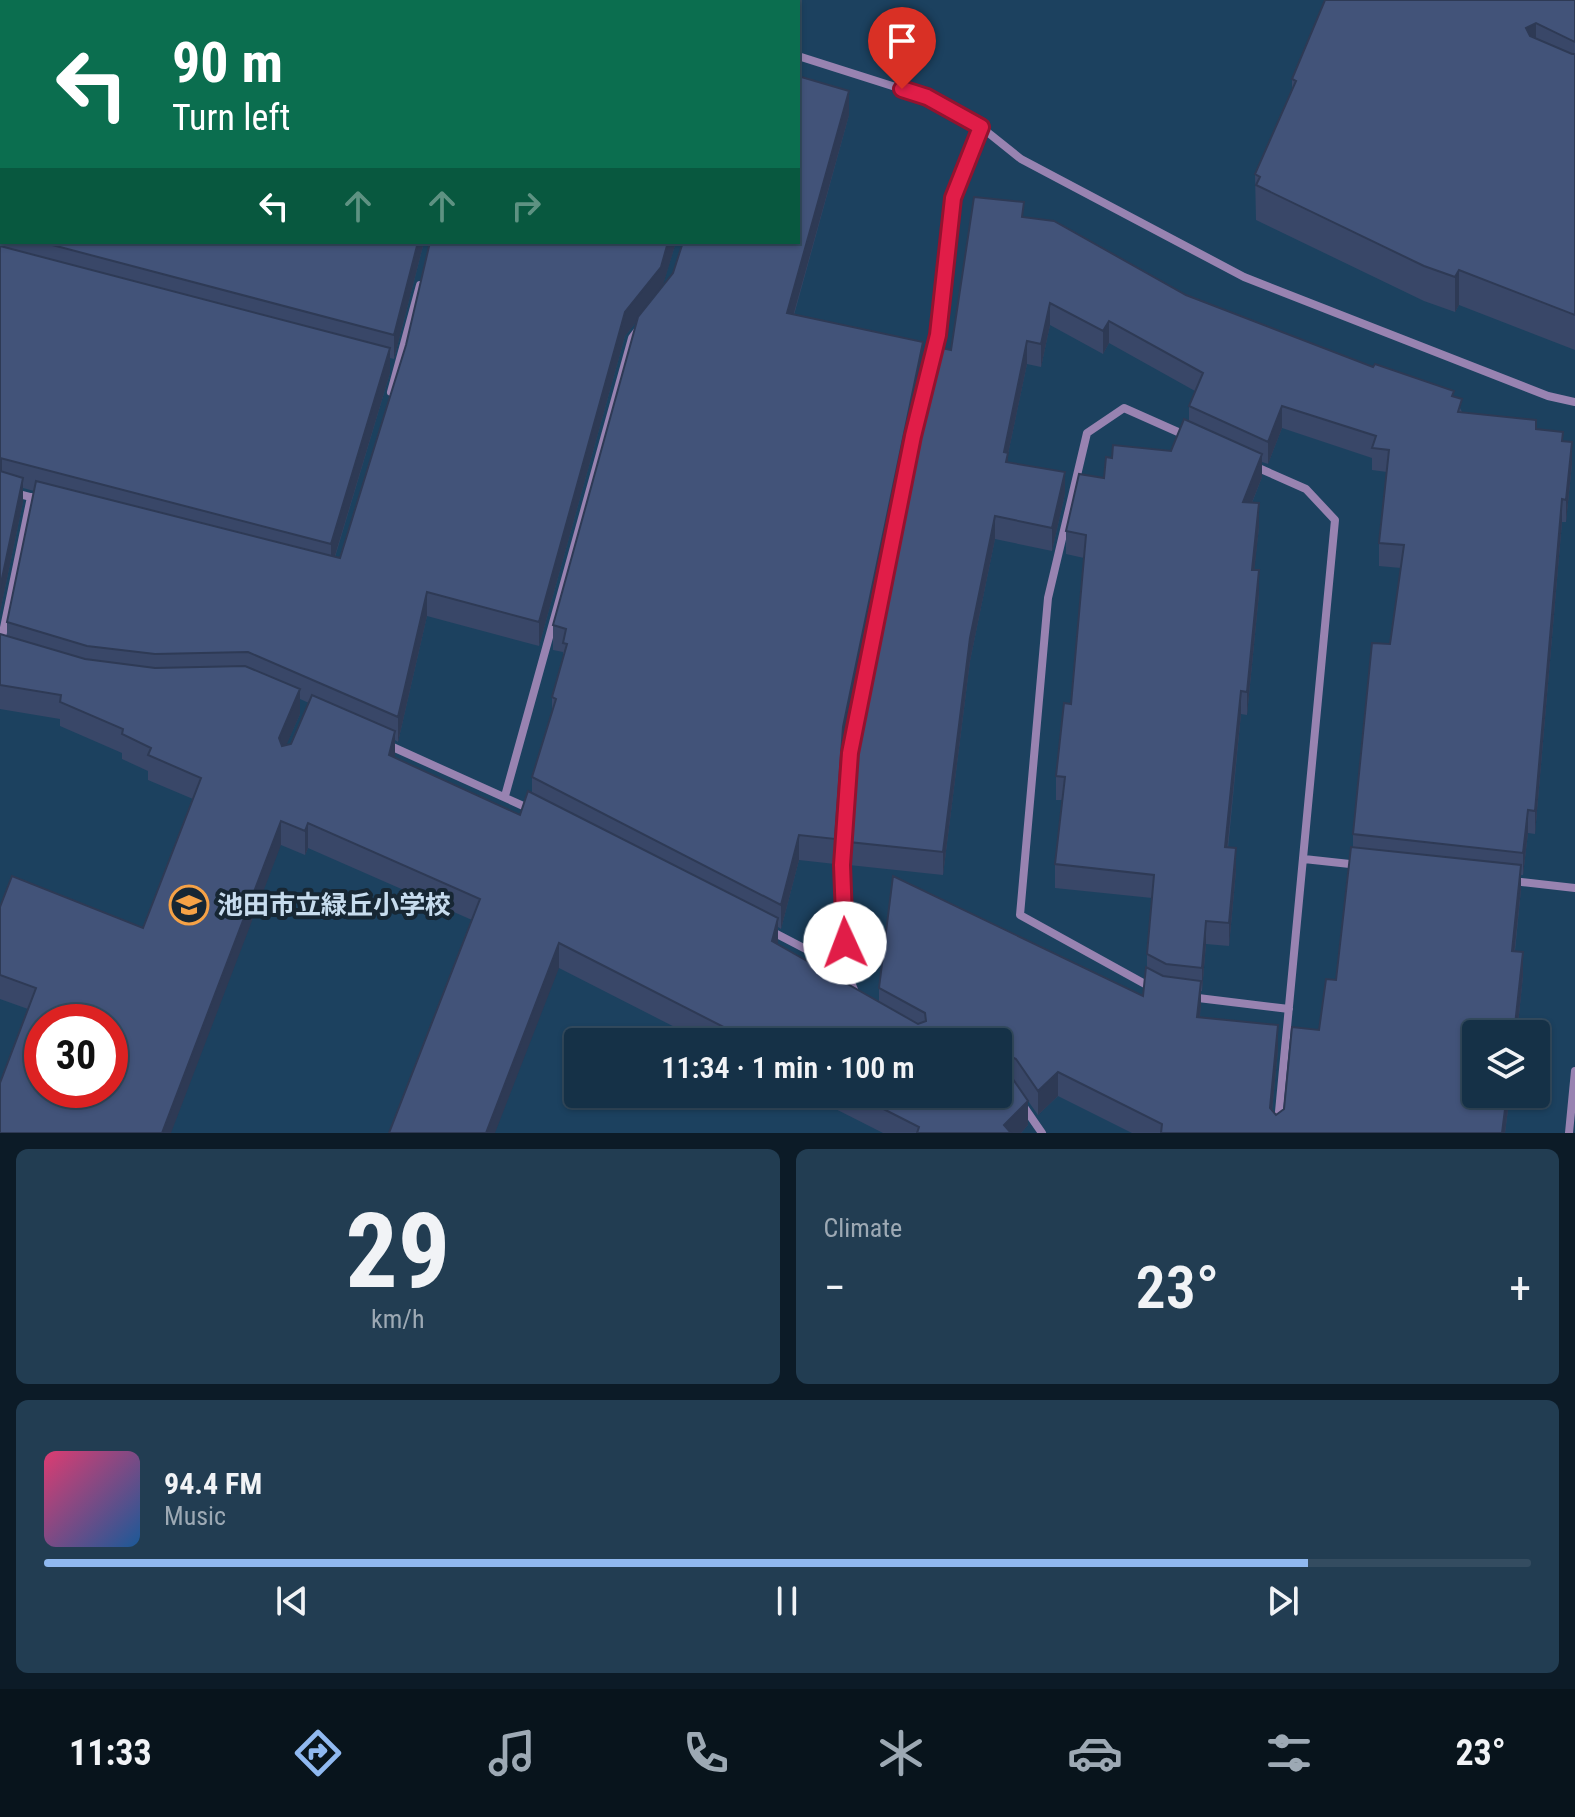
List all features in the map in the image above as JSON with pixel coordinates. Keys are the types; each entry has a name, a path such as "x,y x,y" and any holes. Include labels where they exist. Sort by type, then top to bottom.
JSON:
{"street":[{"path":"800,57 927,97 981,127 1021,159 1244,277 1548,396 1575,402"},
{"path":"864,1013 846,970 842,865 850,753 913,436 938,335 953,198 981,127"},
{"path":"390,398 424,270"},
{"path":"505,796 632,338 650,317"},
{"path":"383,364 399,368"},
{"path":"1164,994 1020,915 1048,598 1087,433 1124,408 1194,439"},
{"path":"1250,464 1306,489 1335,520 1277,1133"},
{"path":"0,489 46,501"},
{"path":"14,656 0,650 31,497"},
{"path":"379,741 547,817"},
{"path":"1304,859 1366,866"},
{"path":"1505,881 1575,888"},
{"path":"761,926 846,970"},
{"path":"1180,996 1289,1009"},
{"path":"1569,1133 1575,1071"},
{"path":"1019,1099 1042,1133"}],"building":[{"path":"1325,0 1575,0 1575,42 1536,23 1526,28 1530,36 1575,54 1575,315 1459,270 1455,277 1424,266 1256,185 1260,177 1255,174 1296,81 1292,79"},
{"path":"800,77 849,91 787,313 923,342 843,727 835,839 799,835 781,905 532,777 556,699 552,697 567,644 563,643 566,629 553,625 638,317 673,273 682,244 800,244"},
{"path":"974,197 1024,202 1022,217 1054,221 1186,295 1373,367 1375,364 1454,391 1452,396 1462,399 1458,412 1536,420 1536,429 1563,432 1562,441 1572,442 1566,500 1562,499 1535,811 1528,810 1523,853 1353,834 1372,643 1390,644 1404,545 1379,543 1389,450 1372,448 1376,436 1282,406 1268,442 1189,406 1203,373 1109,321 1103,331 1050,303 1041,344 1027,341 1004,452 1008,453 1006,462 1065,472 1052,528 995,516 970,638 943,852 849,842 857,731 920,415 937,347 951,350"},
{"path":"49,244 417,244 394,335"},
{"path":"430,244 667,244 661,267 625,312 539,622 427,592 398,717 248,652 155,654 87,646 7,622 36,481 340,558 406,345"},
{"path":"0,246 390,348 331,544 0,458"},
{"path":"1184,419 1262,454 1243,502 1259,503 1252,570 1259,570 1247,692 1241,691 1225,847 1236,848 1229,923 1206,921 1202,968 1166,964 1147,954 1154,875 1055,864 1065,777 1056,776 1064,703 1071,704 1086,535 1066,531 1079,474 1104,478 1106,457 1112,458 1113,445 1171,451"},
{"path":"0,471 23,478 0,588"},
{"path":"0,634 85,659 155,668 245,666 300,689 279,738 282,746 291,744 312,695 395,731 389,755 520,815 528,791 778,918 772,941 918,1024 926,1021 925,1013 879,988 893,876 1143,996 1146,967 1163,976 1201,981 1197,1017 1278,1025 1270,1108 1276,1115 1284,1109 1292,1027 1319,1030 1326,979 1336,980 1351,847 1521,865 1512,951 1523,952 1516,1020 1462,1020 1462,1108 1505,1108 1502,1133 1161,1133 1162,1124 1058,1072 1038,1091 1012,1057 1012,1028 726,1028 559,943 486,1133 389,1133 480,899 308,823 305,831 281,821 162,1133 0,1133 0,1083 24,1020 24,1108 128,1108 128,1004 30,1004 36,988 0,975 0,907 12,876 143,928 201,778 148,755 151,748 122,734 123,729 60,702 61,695 0,685"},
{"path":"1012,1078 1028,1101 1004,1125 1011,1133 917,1133 919,1127 882,1108 1012,1108"}],"place":[{"name":"池田市立緑丘小学校","path":"189,905"}],"route":[{"path":"845,943 842,865 850,753 913,436 938,335 953,198 981,127 927,97 902,89"}]}
